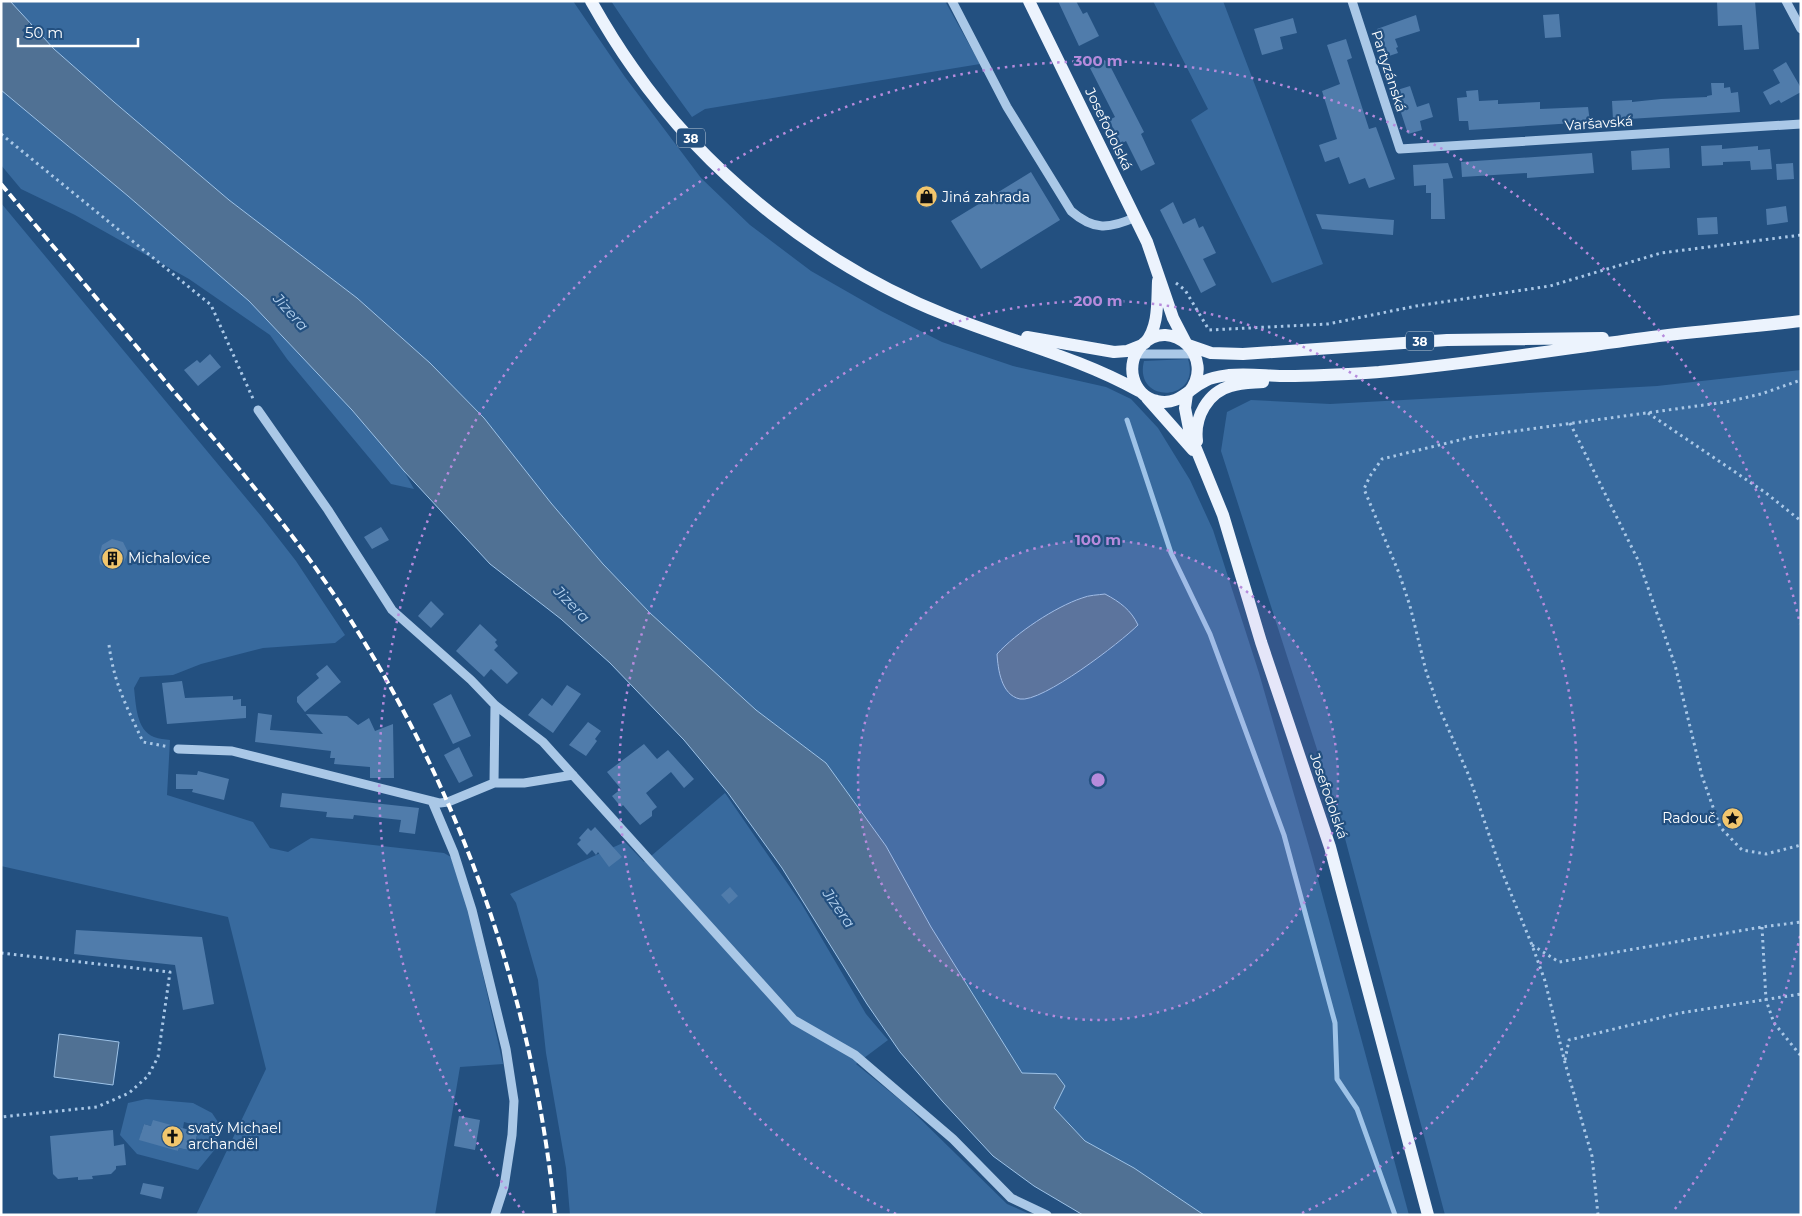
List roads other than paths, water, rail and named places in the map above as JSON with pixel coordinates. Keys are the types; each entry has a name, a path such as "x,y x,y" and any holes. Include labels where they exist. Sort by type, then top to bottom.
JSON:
{"main road":[{"name":"38","path":"591,1 633,69 656,99 704,152 762,205 820,249 889,289 946,315 1103,372 1153,400 1166,402 1177,400 1204,381 1224,375 1331,375 1497,360 1653,337 1801,321"},
{"name":"Josefodolská","path":"1029,1 1136,217 1151,250 1174,318 1190,348"},
{"name":"Josefodolská","path":"1140,348 1152,333 1155,321 1158,271"},
{"name":"38","path":"993,332 1107,352 1140,348 1157,337 1166,336 1180,339 1190,348 1222,354 1274,353 1447,340 1653,337"},
{"path":"1140,348 1132,362 1134,382 1201,460"},
{"path":"1188,393 1195,383 1198,374 1198,367 1190,348"},
{"path":"1201,460 1196,432 1198,418 1205,404 1224,389 1240,384 1331,375"},
{"name":"Josefodolská","path":"1188,393 1186,416 1190,434 1220,508 1261,642 1330,847 1428,1215"}],"street":[{"path":"952,1 1007,107 1071,211 1083,220 1097,226 1115,225 1136,217"},
{"name":"Partyzánská","path":"1352,1 1400,149"},
{"path":"1786,1 1801,29"},
{"name":"Varšavská","path":"1400,149 1801,124"},
{"path":"1140,348 1190,348"},
{"path":"258,410 328,510 392,610 471,680 495,705 543,742 794,1020 855,1055 953,1139 1011,1198 1047,1215"},
{"path":"494,783 495,705"},
{"path":"178,749 232,751 432,801 448,802 494,783 524,783 573,775"},
{"path":"432,801 454,853 472,910 506,1049 514,1101 512,1135 504,1187 495,1215"}],"water":[{"name":"Jizera","path":"1,1 10,1 54,49 114,102 229,200 357,298 430,363 484,418 551,503 603,564 650,613 756,710 826,763 886,846 931,927 1022,1073 1056,1074 1065,1086 1054,1108 1085,1141 1134,1168 1204,1215 1083,1215 1034,1186 993,1156 900,1052 867,1004 782,868 728,793 684,740 610,663 561,619 490,564 404,471 352,410 249,301 128,196 1,90"},
{"path":"1105,594 1124,607 1138,625 1099,657 1063,682 1031,698 1020,699 1014,697 1002,681 997,654 1025,629 1048,614 1085,597"},
{"path":"59,1034 119,1042 113,1085 54,1077"}],"waterway":[{"path":"1127,420 1171,553 1210,634 1284,835 1335,1023 1337,1079 1357,1109 1395,1215"}],"railway":[{"path":"1,184 235,464 298,544 337,599 380,670 419,742 454,817 483,894 509,972 529,1052 544,1133 555,1215"}],"place":[{"name":"Jiná zahrada","path":"926,197"},
{"name":"Michalovice","path":"112,558"},
{"name":"Radouč","path":"1732,818"},
{"name":"svatý Michael archanděl","path":"172,1136"}]}
